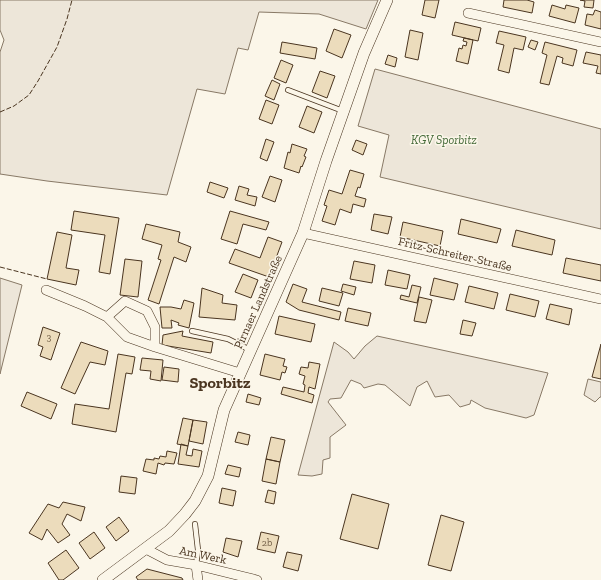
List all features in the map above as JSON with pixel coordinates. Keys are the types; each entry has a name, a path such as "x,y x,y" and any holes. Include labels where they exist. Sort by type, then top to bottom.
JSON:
{"street":[{"name":"Pirnaer Landstraße","path":"103,580 169,530 195,502 208,476 224,410 303,233 326,161 364,53 387,0"},
{"path":"468,13 601,42"},
{"name":"Fritz-Schreiter-Straße","path":"303,233 601,299"},
{"path":"46,290 107,317 128,336 155,347 240,373"},
{"path":"107,317 125,301 148,311 155,326 155,347"},
{"name":"Am Werk","path":"146,548 167,560 196,565 257,580"},
{"path":"196,565 198,580"}],"lane":[{"path":"288,90 343,112"},
{"path":"192,331 228,339 250,350"},
{"path":"195,524 198,550 196,565"}],"green space":[{"path":"0,0 378,0 366,29 319,14 259,12 248,50 238,48 225,94 197,89 167,195 0,174 0,52 4,40 0,30"},
{"name":"KGV Sporbitz","path":"375,69 601,129 601,229 380,177 389,135 358,126"},
{"path":"0,278 22,285 0,374"},
{"path":"377,336 548,373 534,415 526,418 485,408 471,400 470,404 460,407 449,395 435,397 427,381 417,387 410,406 385,385 378,384 364,388 361,384 351,380 341,398 330,399 328,402 346,425 330,437 330,458 323,460 322,474 312,476 298,475 334,342 348,352 354,359 365,346"},
{"path":"588,379 601,382 601,397 595,402 584,395"}],"building":[{"path":"425,0 439,0 435,18 422,15"},
{"path":"504,0 527,0 534,2 532,13 503,7"},
{"path":"580,0 594,0 593,8 584,7 585,1"},
{"path":"552,5 565,9 566,5 579,8 575,23 549,16"},
{"path":"595,10 601,12 601,29 585,25 587,14 593,15"},
{"path":"455,22 481,28 478,41 452,35"},
{"path":"334,29 351,35 342,58 326,51"},
{"path":"410,30 423,33 418,60 405,57"},
{"path":"499,31 526,37 523,50 514,48 509,73 498,70 504,45 496,43"},
{"path":"464,38 473,40 468,64 456,61 459,48 462,49 463,45 466,46 467,42 463,41"},
{"path":"531,40 538,42 535,50 528,47"},
{"path":"282,42 317,48 315,59 280,53"},
{"path":"545,42 577,50 573,66 562,63 563,58 557,56 549,85 540,83 547,55 542,53"},
{"path":"586,52 601,55 601,74 596,73 598,66 583,63"},
{"path":"388,55 397,58 395,67 385,64"},
{"path":"281,60 293,65 286,83 274,78"},
{"path":"320,71 335,76 327,98 312,92"},
{"path":"272,80 280,84 274,100 265,96"},
{"path":"266,100 279,105 272,124 259,119"},
{"path":"307,106 322,112 314,133 299,127"},
{"path":"266,139 274,142 267,161 260,158"},
{"path":"356,140 367,144 363,155 352,150"},
{"path":"292,144 307,149 304,156 306,157 299,173 284,168 288,152 290,153"},
{"path":"350,170 364,174 360,188 358,187 355,196 366,199 364,207 353,204 351,213 340,209 335,225 322,221 327,206 324,205 329,190 342,194"},
{"path":"270,176 282,180 275,202 262,197"},
{"path":"210,182 228,188 224,198 207,192"},
{"path":"239,186 249,189 247,195 257,197 255,206 235,200"},
{"path":"74,211 119,218 110,274 99,272 105,235 71,230"},
{"path":"230,211 269,222 266,230 243,224 237,244 221,239"},
{"path":"374,214 392,217 388,234 371,230"},
{"path":"461,219 501,229 497,243 458,234"},
{"path":"403,222 443,231 440,246 400,237"},
{"path":"146,224 180,232 178,242 191,247 186,262 174,257 159,304 148,300 161,260 158,259 162,245 142,239"},
{"path":"516,230 555,240 552,255 512,246"},
{"path":"57,232 72,235 66,268 79,270 76,285 47,279"},
{"path":"268,237 282,242 269,277 229,263 235,249 260,258"},
{"path":"566,258 601,265 601,281 563,273"},
{"path":"125,259 142,261 138,297 120,295"},
{"path":"354,261 375,265 372,283 350,279"},
{"path":"388,270 410,275 407,289 385,285"},
{"path":"243,274 258,280 251,298 235,292"},
{"path":"434,278 458,284 454,300 430,295"},
{"path":"293,284 307,289 302,302 341,312 339,320 299,310 286,302"},
{"path":"343,284 356,287 354,295 341,291"},
{"path":"412,285 421,287 417,303 400,299 401,295 409,297"},
{"path":"469,286 498,293 494,309 465,302"},
{"path":"202,288 223,295 222,303 237,305 235,320 199,317"},
{"path":"322,288 343,293 339,306 319,301"},
{"path":"510,294 539,301 535,317 506,310"},
{"path":"419,297 432,300 426,323 414,321"},
{"path":"184,300 194,303 189,328 178,325 179,323 171,320 172,328 162,328 160,307 181,309"},
{"path":"550,304 572,309 569,325 546,319"},
{"path":"348,308 371,313 368,326 345,321"},
{"path":"279,316 315,324 311,342 275,334"},
{"path":"463,320 476,323 472,336 460,334"},
{"path":"43,327 60,333 51,360 40,356 43,347 38,345"},
{"path":"183,331 182,336 213,342 211,353 162,345 163,335"},
{"path":"81,342 108,351 105,365 90,362 75,394 61,388"},
{"path":"601,344 601,379 592,377"},
{"path":"118,354 135,357 132,374 126,373 116,432 72,424 75,404 109,409"},
{"path":"265,354 285,359 283,366 287,367 285,373 282,372 280,380 260,375"},
{"path":"142,358 163,360 161,381 150,379 151,371 140,370"},
{"path":"309,362 320,364 315,389 309,387 308,393 314,395 312,403 281,394 283,387 304,392 305,385 303,384 305,376 299,374 301,367 308,368"},
{"path":"164,367 179,369 178,382 162,380"},
{"path":"27,392 57,404 51,419 21,406"},
{"path":"248,394 261,398 259,405 246,402"},
{"path":"183,418 193,420 188,446 177,444"},
{"path":"193,420 207,422 203,444 189,441"},
{"path":"238,432 250,435 248,445 235,442"},
{"path":"271,437 285,440 280,462 266,459"},
{"path":"181,444 188,446 186,455 192,456 193,449 202,451 199,467 178,464"},
{"path":"167,451 177,453 174,464 165,463 164,465 158,463 156,474 143,471 146,459 154,460 154,458 159,459 160,456 166,457"},
{"path":"266,459 280,462 276,484 262,481"},
{"path":"228,465 241,468 239,477 225,474"},
{"path":"121,476 137,478 135,494 119,492"},
{"path":"222,488 236,491 233,506 219,503"},
{"path":"268,490 276,492 274,504 265,502"},
{"path":"352,494 389,504 378,549 340,539"},
{"path":"63,502 85,507 81,521 67,514 62,524 70,535 58,543 47,529 42,540 29,533 48,504 59,508"},
{"path":"441,515 464,522 451,571 428,565"},
{"path":"119,517 129,531 116,541 106,527"},
{"path":"94,532 105,548 90,559 79,543"},
{"path":"261,532 279,536 275,553 257,549"},
{"path":"226,538 242,541 238,557 223,552"},
{"path":"66,550 79,568 63,580 59,580 48,563"},
{"path":"287,552 302,555 298,571 283,567"},
{"path":"147,569 182,578 183,580 138,580 136,577"}],"fence":[{"path":"0,112 14,106 29,95 57,47 72,0"},
{"path":"0,267 47,279"}],"district":[{"name":"Sporbitz","path":"220,382"}]}
